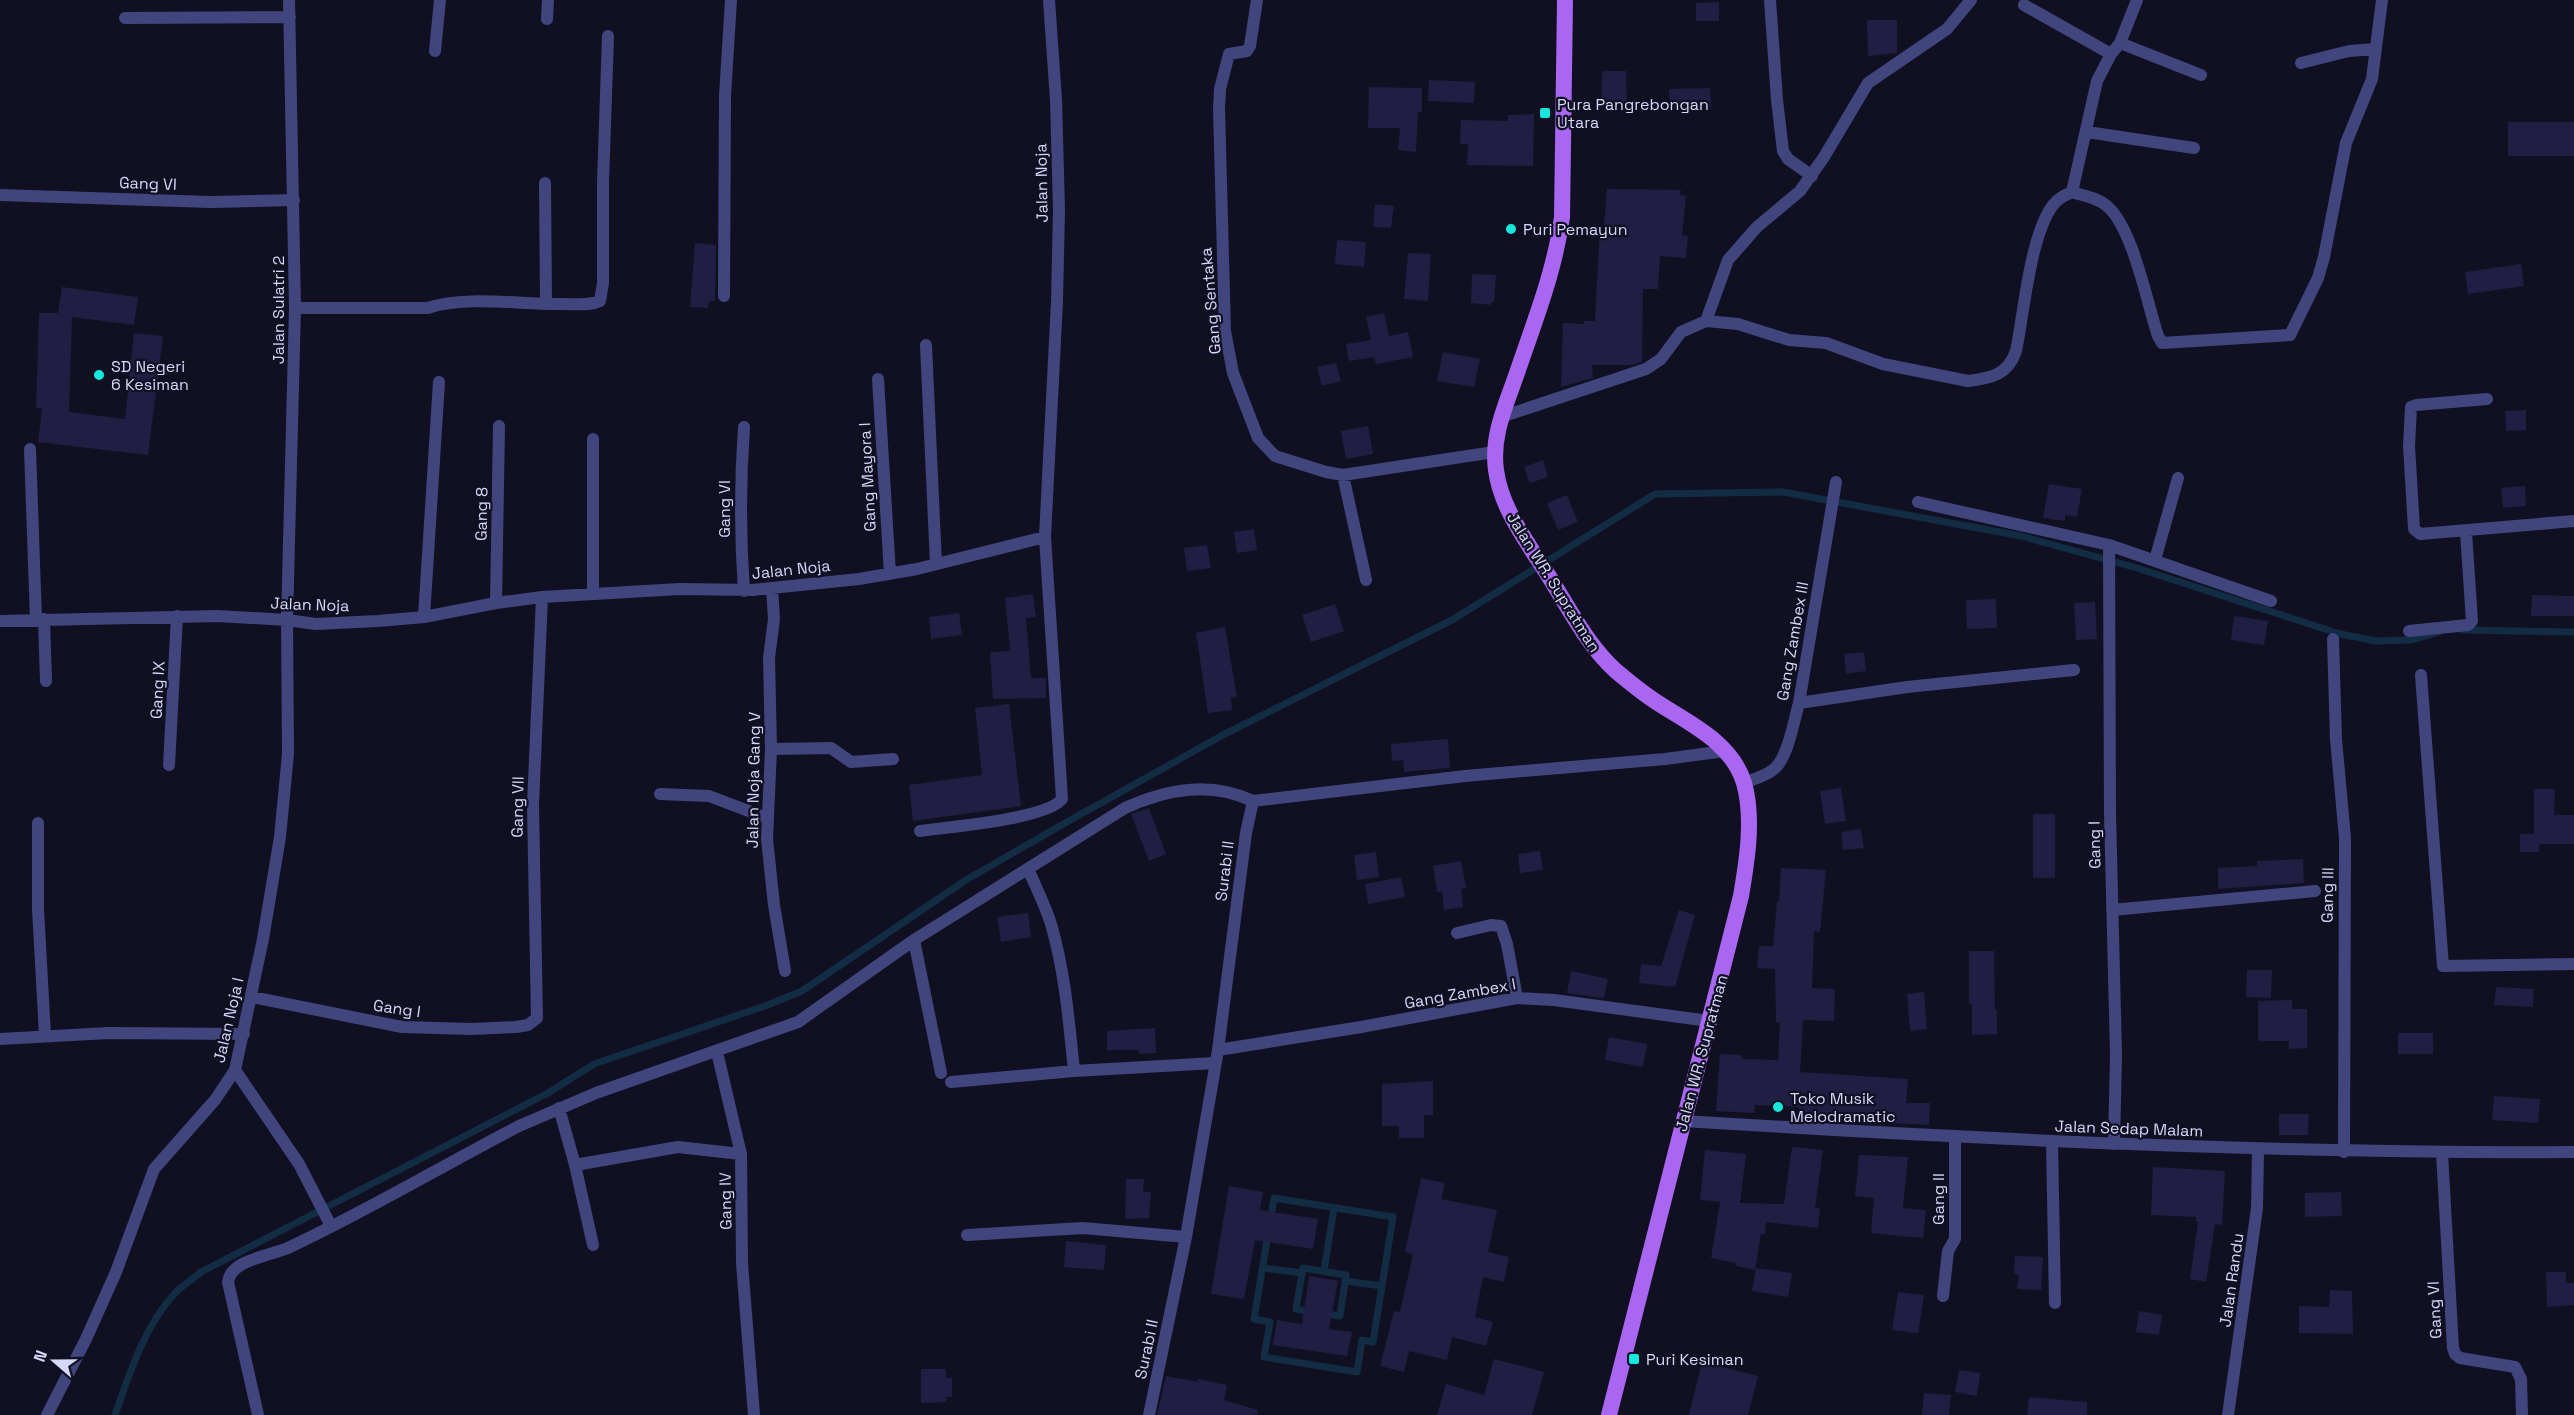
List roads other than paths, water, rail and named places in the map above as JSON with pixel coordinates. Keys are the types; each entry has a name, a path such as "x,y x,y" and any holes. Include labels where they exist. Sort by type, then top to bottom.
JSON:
{"main road":[{"name":"Jalan WR. Supratman","path":"1565,0 1562,217 1539,310 1501,417 1494,452 1496,474 1507,506 1530,548 1603,658 1645,694 1692,723 1725,751 1744,783 1748,808 1741,896 1609,1415"}],"street":[{"name":"Jalan Sulatri 2","path":"288,620 295,308 289,0"},
{"path":"435,51 440,0"},
{"path":"548,0 548,19"},
{"path":"724,296 725,96 731,0"},
{"name":"Jalan Noja","path":"0,621 177,616 288,620 316,624 424,617 495,603 542,597 680,589 744,591 890,574 1045,537 1057,301 1059,210 1056,100 1049,0"},
{"name":"Gang Sentaka","path":"1257,0 1249,50 1229,54 1220,89 1220,218 1225,331 1233,373 1258,438 1275,456 1342,475 1494,452"},
{"path":"1770,0 1783,151 1788,159 1812,176"},
{"path":"1706,321 1728,260 1757,227 1790,202 1812,176 1868,83 1947,29 1971,0"},
{"path":"1501,417 1646,369 1661,359 1681,332 1706,321 1738,324 1789,340 1826,343 1883,363 1959,379 1982,379 2004,371 2011,365 2016,351 2033,259 2041,231 2054,204 2072,192 2097,81 2111,54 2120,43 2138,0"},
{"path":"2072,192 2101,202 2113,212 2131,248 2162,343 2290,335 2318,278 2324,257 2340,165 2352,124 2370,87 2382,0"},
{"path":"2024,5 2111,54"},
{"path":"124,18 290,17"},
{"path":"295,308 429,308 446,302 595,303 602,296 608,36"},
{"path":"2120,43 2201,75"},
{"path":"2301,63 2349,51 2375,49"},
{"path":"2087,132 2194,148"},
{"path":"545,183 546,304"},
{"name":"Gang VI","path":"0,195 210,202 294,200"},
{"path":"926,345 936,564"},
{"name":"Gang Mayora I","path":"878,378 890,574"},
{"path":"424,617 439,382"},
{"path":"2487,399 2416,405 2409,411 2414,529 2420,534 2466,532 2574,521"},
{"name":"Gang 8","path":"495,603 499,426"},
{"name":"Gang VI","path":"744,427 741,468 741,540 744,591"},
{"path":"593,439 593,593"},
{"path":"30,449 46,681"},
{"path":"1342,475 1366,580"},
{"path":"2155,560 2178,478"},
{"name":"Gang Zambex III","path":"1744,783 1767,774 1777,767 1782,759 1799,703 1835,485"},
{"path":"1918,502 2109,547 2155,560 2271,601"},
{"path":"2409,631 2468,625 2472,621 2466,532"},
{"path":"920,831 1035,813 1057,806 1062,800 1045,537"},
{"name":"Gang I","path":"2109,547 2112,910 2116,1055 2114,1144"},
{"name":"Jalan Noja Gang V","path":"772,588 774,619 769,658 771,749 767,818 768,864 785,971"},
{"name":"Gang VII","path":"537,1018 533,805 542,597"},
{"name":"Gang IX","path":"170,765 177,616"},
{"name":"Jalan Noja I","path":"46,1415 86,1340 116,1272 154,1169 215,1100 235,1070 252,997 280,837 288,719 288,620"},
{"name":"Gang III","path":"2333,639 2336,739 2345,838 2344,1152"},
{"path":"1799,703 1918,686 2074,670"},
{"path":"2421,675 2443,966 2574,963"},
{"path":"771,749 831,748 851,762 893,759"},
{"path":"258,1415 228,1282 232,1271 257,1258 286,1249 329,1222 559,1108 717,1052 807,1017 914,940 1125,808 1145,799 1207,788 1229,790 1253,801 1454,777 1665,759 1725,751"},
{"path":"660,794 709,796 767,818"},
{"name":"Surabi II","path":"1149,1415 1186,1237 1218,1050 1246,833 1253,801"},
{"path":"38,823 39,909 45,1035"},
{"path":"1028,868 1050,921 1056,942 1064,986 1074,1071"},
{"path":"2112,910 2315,891"},
{"path":"1457,933 1491,925 1501,926 1507,944 1517,998"},
{"path":"914,940 941,1073"},
{"name":"Gang I","path":"252,997 370,1021 426,1029 516,1027 528,1025 537,1018"},
{"name":"Gang Zambex I","path":"1218,1050 1361,1027 1517,998 1554,1000 1709,1021"},
{"path":"0,1039 108,1033 244,1034"},
{"path":"717,1052 741,1154"},
{"path":"951,1082 1074,1071 1215,1063"},
{"path":"235,1070 278,1131 311,1186 329,1222"},
{"path":"559,1108 593,1245"},
{"name":"Jalan Sedap Malam","path":"1683,1121 2114,1144 2344,1152 2574,1152"},
{"name":"Gang II","path":"1943,1296 1948,1251 1955,1239 1954,1136"},
{"path":"2052,1141 2055,1303"},
{"name":"Gang IV","path":"575,1165 678,1147 741,1154 742,1263 754,1415"},
{"name":"Jalan Randu","path":"2228,1415 2257,1208 2258,1149"},
{"name":"Gang VI","path":"2442,1153 2453,1348 2455,1354 2460,1358 2514,1367 2521,1379 2522,1415"},
{"path":"967,1235 1083,1228 1186,1237"}],"waterway":[{"path":"115,1415 139,1351 155,1320 175,1293 201,1272 548,1093 594,1064 765,1006 802,991 966,880 1221,736 1452,620 1655,494 1783,492 2021,536 2137,568 2340,634 2376,641 2412,640 2439,632"},
{"path":"2462,630 2574,632"},
{"path":"1274,1198 1393,1217 1373,1342 1362,1340 1357,1372 1264,1357 1270,1322 1254,1319 1274,1198"},
{"path":"1324,1271 1334,1208"},
{"path":"1263,1268 1302,1273"},
{"path":"1303,1268 1346,1275 1340,1316 1296,1309 1303,1268"},
{"path":"1345,1281 1382,1286"}],"place":[{"name":"Pura Pangrebongan Utara","path":"1545,113"},
{"name":"Puri Pemayun","path":"1511,229"},
{"name":"SD Negeri 6 Kesiman","path":"99,375"},
{"name":"Toko Musik Melodramatic","path":"1778,1107"},
{"name":"Puri Kesiman","path":"1634,1359"}]}
